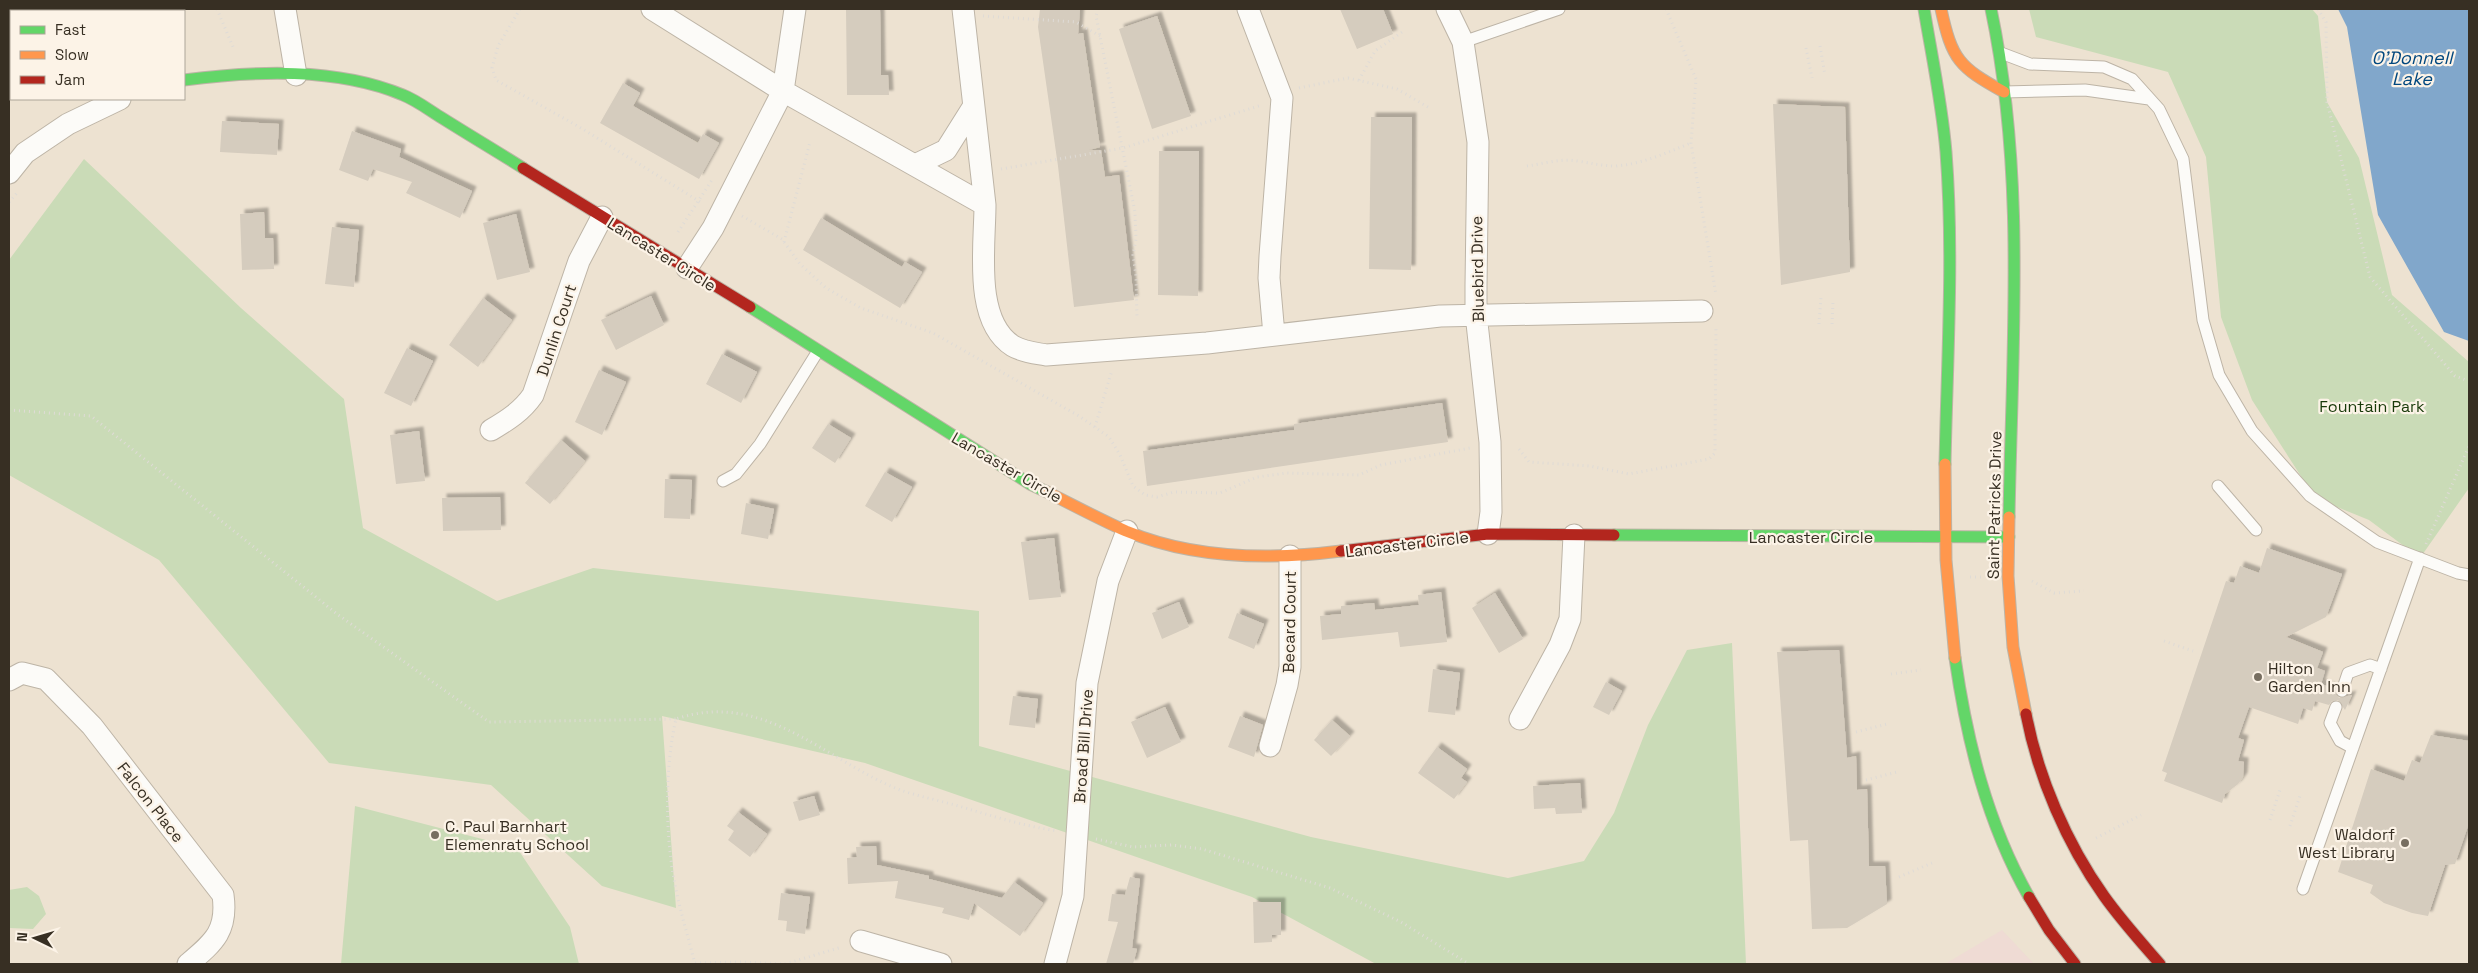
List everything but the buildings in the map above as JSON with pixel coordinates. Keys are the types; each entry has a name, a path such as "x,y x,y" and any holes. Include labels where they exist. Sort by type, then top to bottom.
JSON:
{"main road":[{"path":"1924,9 1943,121 1949,238 1947,586 1955,666 1967,733 1991,818 2021,883 2042,919 2075,964"},
{"path":"1941,9 1946,34 1955,58 1964,70 2004,92"},
{"name":"Saint Patricks Drive","path":"1991,9 2000,52 2014,237 2008,576 2013,647 2030,737 2046,786 2064,831 2104,896 2160,964"},
{"name":"Lancaster Circle","path":"185,80 214,75 296,75 370,85 404,95 687,268 1030,484 1127,531 1175,546 1216,553 1251,556 1290,556 1488,534 2009,537"}],"street":[{"path":"285,9 296,75"},
{"path":"652,9 783,91 985,205"},
{"path":"687,268 713,228 783,91 795,9"},
{"path":"1248,9 1282,98 1269,278 1274,335"},
{"name":"Bluebird Drive","path":"1447,9 1463,42 1478,142 1476,314 1490,445 1491,512 1488,534"},
{"path":"963,12 985,205 984,292 997,330 1004,339 1027,352 1046,355 1207,344 1436,316 1702,311"},
{"path":"9,173 17,153 68,124 118,100"},
{"path":"914,165 946,150 973,107"},
{"name":"Dunlin Court","path":"491,430 525,407 532,395 579,261 602,217"},
{"name":"Broad Bill Drive","path":"1055,964 1073,896 1087,683 1108,581 1127,531"},
{"path":"1520,719 1560,645 1570,619 1574,535"},
{"name":"Becard Court","path":"1270,746 1287,685 1290,667 1290,556"},
{"name":"Falcon Place","path":"9,680 22,673 46,678 92,726 223,895 224,922 219,934 188,964"},
{"path":"861,941 941,964"}],"lane":[{"path":"1463,42 1559,9"},
{"path":"2000,52 2030,64 2104,67 2132,79 2159,109 2183,159 2204,320 2219,375 2252,431 2310,496 2377,542 2458,573 2469,574"},
{"path":"2004,92 2086,90 2149,99"},
{"path":"722,481 736,474 760,444 818,350"},
{"path":"2218,486 2256,530"},
{"path":"2303,889 2420,558"},
{"path":"2342,691 2348,673 2370,665 2381,669"},
{"path":"2336,708 2330,723 2340,741 2353,748"}],"path":[{"path":"216,9 233,47"},
{"path":"520,9 498,46 492,68 496,80 581,128 706,205"},
{"path":"1098,9 1096,16 1135,212 1136,239 1133,255 1136,276 1137,318"},
{"path":"2318,9 2326,22 2327,102 2370,277 2454,376 2469,381"},
{"path":"963,12 1076,22 1101,36"},
{"path":"1359,80 1375,51 1405,30"},
{"path":"1820,46 1824,75"},
{"path":"1806,48 1812,78"},
{"path":"1293,90 1348,78 1397,89 1428,107"},
{"path":"981,172 1123,148 1266,103"},
{"path":"784,243 810,142"},
{"path":"1527,166 1577,161 1591,165 1617,166 1648,160 1691,143"},
{"path":"678,232 714,175"},
{"path":"741,215 784,243 800,264 826,288 862,308 933,334 1079,416 1095,427 1109,437 1120,455 1133,486 1145,495 1157,497 1174,492 1220,493 1257,477 1287,472 1359,475 1381,464 1490,445"},
{"path":"1819,324 1821,297"},
{"path":"1832,324 1833,301"},
{"path":"1095,427 1118,350"},
{"path":"9,410 91,416 337,614 489,722 676,720 691,714 717,712 761,718 799,734 900,790 1026,826 1133,847 1172,845 1202,849 1330,888 1401,922 1469,964"},
{"path":"2426,545 2469,446"},
{"path":"2025,577 2054,593 2084,591"},
{"path":"2164,641 2193,651"},
{"path":"1891,674 1921,670"},
{"path":"676,720 673,733 667,800 674,878 695,964 741,962 785,964 861,941"},
{"path":"1856,732 1887,724"},
{"path":"1866,780 1898,772"},
{"path":"2270,820 2280,790"},
{"path":"2290,826 2300,796"},
{"path":"2092,841 2141,815"},
{"path":"1899,877 1932,863"}],"shaded area":[{"path":"2002,930 2034,964 1945,964"}],"green space":[{"name":"Fountain Park","path":"2029,9 2312,9 2318,16 2327,102 2359,158 2392,295 2469,362 2469,488 2420,558 2369,520 2315,498 2252,400 2221,317 2206,157 2168,72 2036,37"},
{"path":"84,159 241,308 344,399 363,528 497,601 593,568 979,611 979,746 1311,837 1508,878 1584,861 1614,813 1648,725 1687,650 1732,643 1746,964 1376,964 1252,897 865,763 662,716 676,908 602,886 491,785 329,763 159,560 9,475 9,260"},
{"path":"355,806 517,848 570,927 579,964 341,964"},
{"path":"27,887 39,896 46,914 33,929 9,928 9,890"}],"water":[{"name":"O'Donnell Lake","path":"2338,9 2469,9 2469,341 2444,332 2378,215 2347,27"}],"traffic: fast":[{"path":"1924,9 1942,116 1950,230 1945,464"},
{"path":"1991,9 2002,72 2013,198 2014,326 2009,517"},
{"path":"185,80 266,73 323,76 377,86 413,100 523,168"},
{"path":"750,307 1030,484 1047,492"},
{"path":"1614,535 2009,537"},
{"path":"1955,658 1973,751 1990,811 2014,869 2029,897"}],"traffic: slow":[{"path":"1941,9 1949,40 1960,60 1977,76 2004,92"},
{"path":"1945,464 1946,560 1955,658"},
{"path":"1047,492 1126,531 1178,547 1205,552 1259,556 1287,556 1341,551"},
{"path":"2009,517 2008,576 2013,647 2026,714"}],"traffic: jam":[{"path":"523,168 750,307"},
{"path":"1341,551 1488,534 1614,535"},
{"path":"2026,714 2031,738 2046,786 2066,832 2091,876 2111,905 2160,964"},
{"path":"2029,897 2049,930 2075,964"}],"place":[{"name":"Hilton Garden Inn","path":"2258,677"},
{"name":"C. Paul Barnhart Elemenraty School","path":"435,835"},
{"name":"Waldorf West Library","path":"2405,843"}]}
